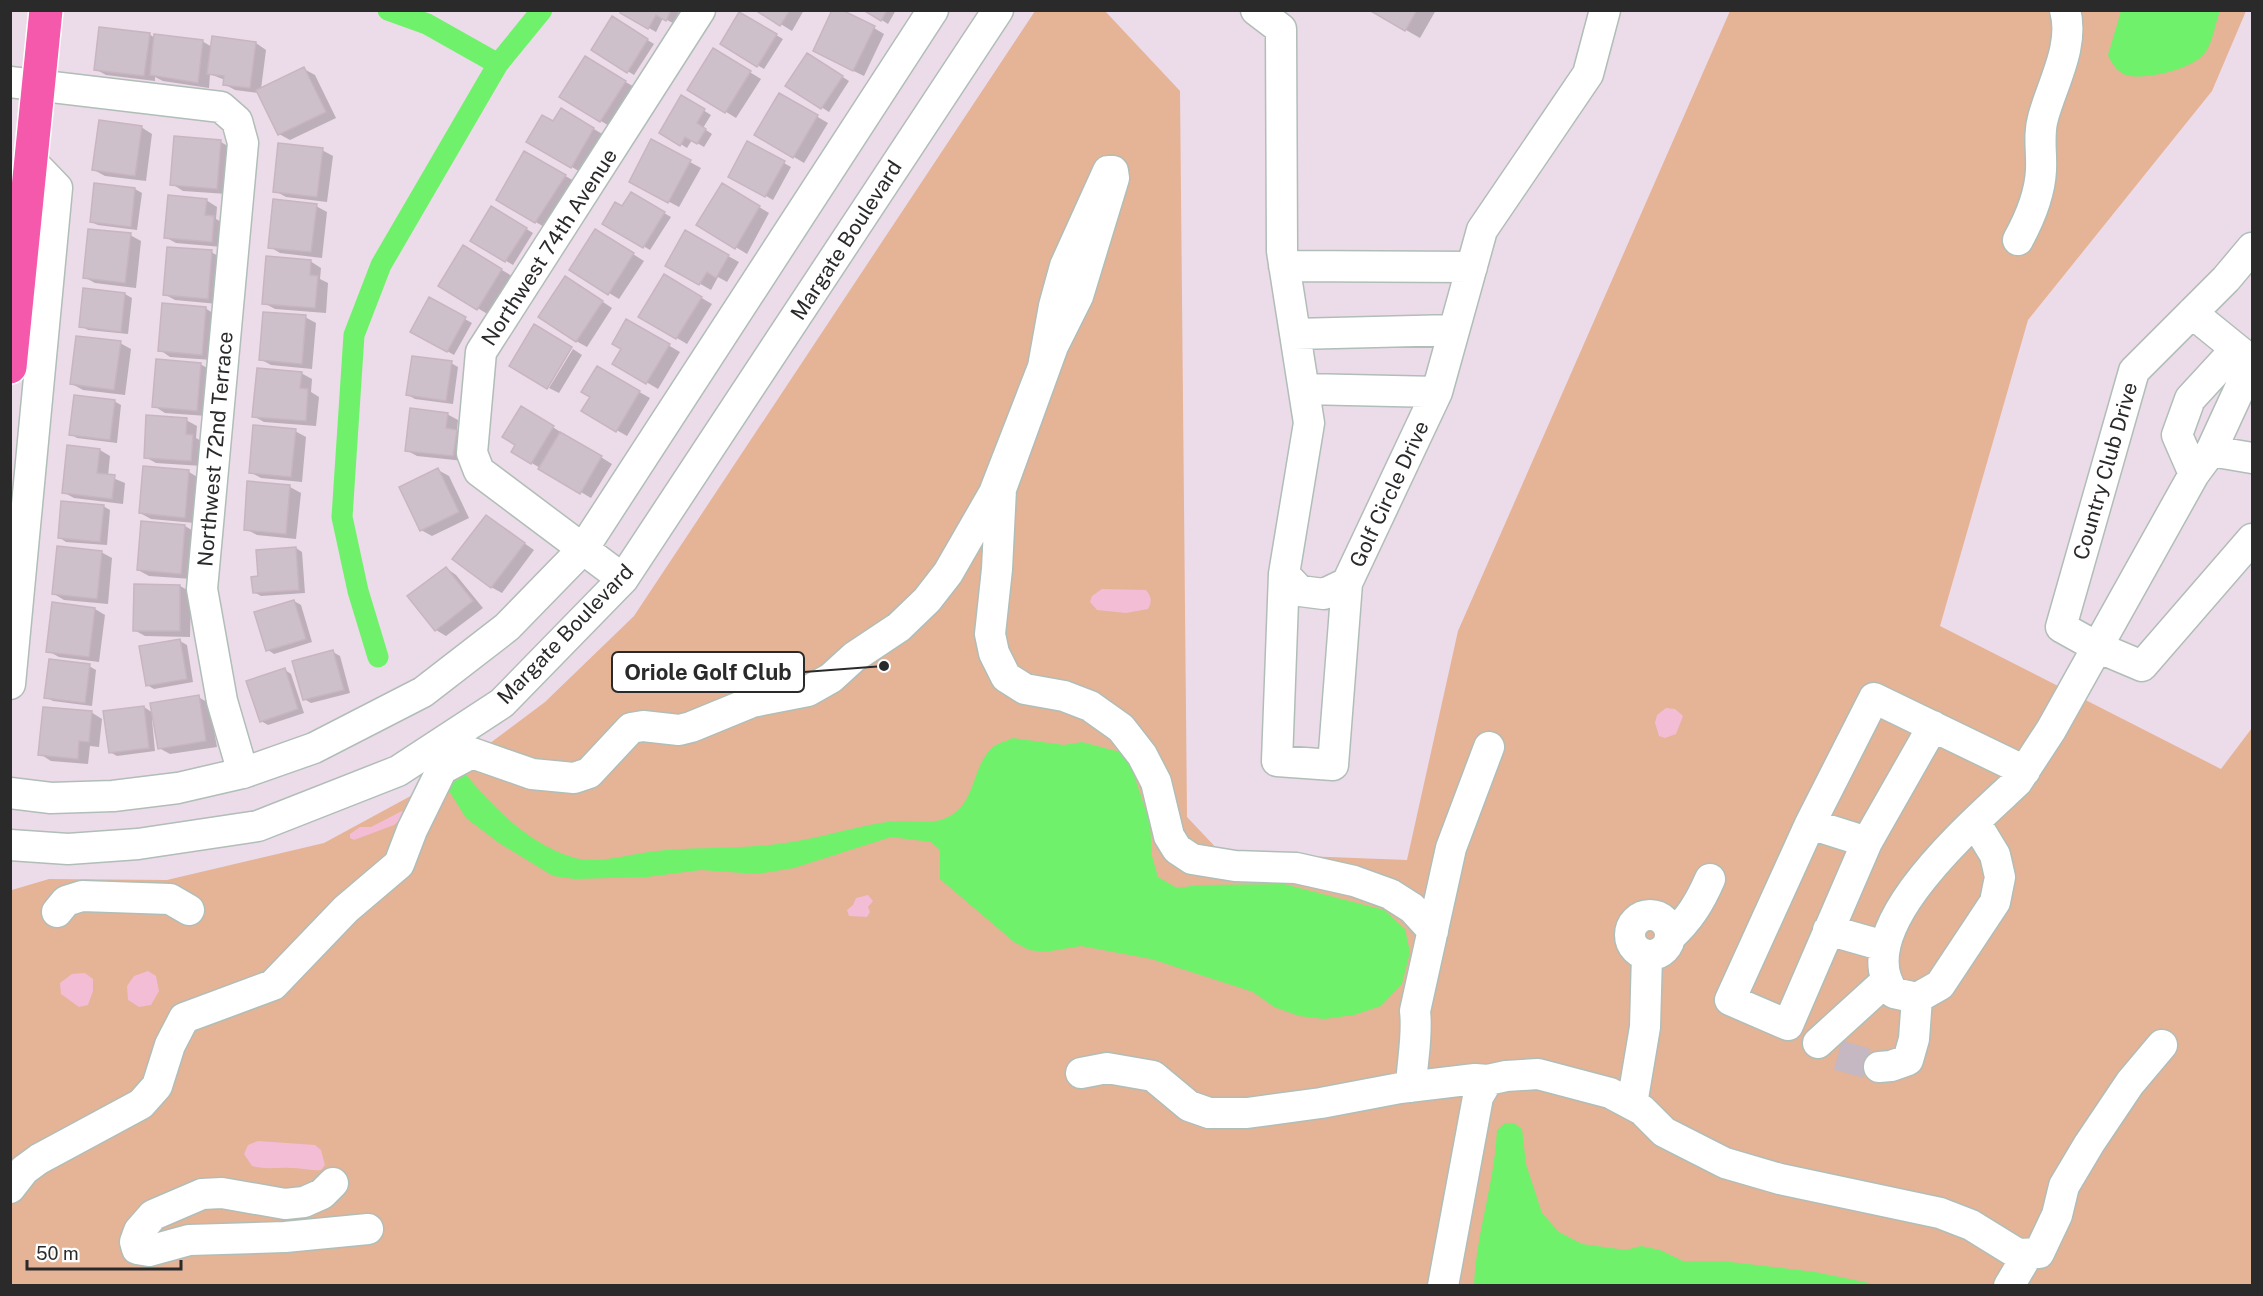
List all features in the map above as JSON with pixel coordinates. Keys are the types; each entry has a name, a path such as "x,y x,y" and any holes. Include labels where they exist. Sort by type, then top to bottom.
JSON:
{"main road":[{"path":"10,367 31,161 25,83 46,10"}],"street":[{"name":"Northwest 74th Avenue","path":"623,579 479,471 472,453 481,352 700,10"},
{"path":"10,793 51,798 113,796 178,788 243,773 314,748 423,692 507,627 583,549 933,10"},
{"name":"Margate Boulevard","path":"10,845 68,849 138,844 258,826 398,771 502,703 623,579 998,10"},
{"path":"1256,10 1281,29 1280,211 1284,266 1309,423 1284,574 1277,761 1333,765 1347,583"},
{"name":"Golf Circle Drive","path":"1284,574 1300,591 1324,594 1347,583 1437,392 1482,230 1588,74 1605,10"},
{"path":"2019,240 2032,214 2038,190 2042,120 2066,44 2068,22 2065,10"},
{"path":"2056,80 2087,10"},
{"name":"Northwest 72nd Terrace","path":"25,83 221,107 237,121 243,143 202,589 222,701 243,773"},
{"path":"10,684 57,188 31,161"},
{"path":"10,1188 24,1170 39,1159 141,1104 157,1086 170,1045 184,1018 273,986 346,909 386,877 399,864 412,830 442,769 472,753 532,774 574,778 589,773 631,728 643,726 679,730 752,702 808,691 831,678 854,657 899,627 927,600 948,573 994,492 1043,368 1053,306 1065,266 1108,171 1113,171 1114,178 1078,296 1053,345 1001,489 990,634 994,653 1006,676 1025,689 1073,699 1090,706 1121,728 1142,755 1156,782 1169,836 1177,849 1192,859 1235,866 1296,868 1354,881 1390,894 1412,908 1433,931"},
{"name":"Country Club Drive","path":"2253,248 2134,371 2061,627 2097,647 2142,666 2253,539"},
{"path":"1284,266 1472,267"},
{"path":"2192,313 2247,358"},
{"path":"1295,334 1454,330"},
{"path":"1975,822 1995,855 2000,877 1995,902 1940,985 1917,999 1894,993 1885,982 1884,946 1915,888 1952,842 2018,783 2202,463 2247,358"},
{"path":"2202,463 2177,435 2190,399 2247,358"},
{"path":"1304,389 1437,392"},
{"path":"2202,463 2253,459"},
{"path":"1885,982 1828,1049 1788,1026 1730,1000 1810,824 1875,698 2025,771"},
{"path":"1788,1026 1867,842 1933,726"},
{"path":"1411,1087 1414,1046 1406,1035 1405,1025 1415,1011 1451,848 1489,747"},
{"path":"1810,824 1867,842"},
{"path":"1632,1104 1645,1027 1647,955 1634,948 1629,935 1635,922 1647,915 1661,918 1670,928 1670,937 1683,925 1699,903 1710,879"},
{"path":"57,912 66,901 82,896 170,899 189,909"},
{"path":"1828,930 1884,946"},
{"path":"1879,1066 1891,1066 1908,1060 1914,1039 1917,999"},
{"path":"1081,1073 1107,1068 1153,1076 1189,1106 1209,1113 1247,1113 1411,1087 1481,1084 1506,1076 1538,1074 1610,1093 1642,1110 1664,1132 1725,1163 1780,1179 1940,1213 1971,1225 2018,1254 2028,1254 2039,1253 2051,1230 2064,1186 2130,1083 2162,1045"},
{"path":"1443,1286 1481,1084"},
{"path":"333,1184 322,1194 313,1198 285,1204 222,1193 202,1194 153,1215 139,1231 135,1242 137,1249 149,1251 189,1240 285,1237 368,1229"},
{"path":"2009,1286 2028,1254"}],"shaded area":[{"path":"2121,10 2220,11 2210,45 2198,59 2169,72 2138,77 2119,71 2108,55"},
{"path":"1035,11 1105,11 1180,91 1187,817 1221,853 1407,860 1458,631 1730,11 2246,11 2212,91 2028,320 1940,626 2221,769 2252,728 2252,1285 11,1286 12,890 49,879 167,880 324,843 442,779 545,702 634,616"},
{"path":"1013,738 1064,745 1082,742 1120,752 1130,763 1150,823 1152,856 1158,877 1177,888 1199,885 1284,884 1384,910 1405,929 1410,952 1402,984 1381,1006 1354,1015 1324,1019 1299,1016 1274,1007 1253,992 1151,959 1081,946 1045,952 1029,950 1014,942 940,879 940,850 931,842 891,837 794,868 757,874 701,870 647,877 575,879 553,876 499,843 466,818 446,786 466,775 501,813 541,843 572,857 601,860 666,850 768,845 799,841 883,823 930,822 943,819 958,810 965,802 981,764 992,748"},
{"path":"1505,1123 1514,1123 1522,1129 1526,1164 1542,1213 1559,1232 1582,1244 1626,1250 1641,1246 1660,1250 1683,1261 1722,1261 1815,1272 1879,1285 1474,1285 1497,1130"}],"sand":[{"path":"1102,589 1146,590 1151,600 1150,604 1148,609 1126,613 1097,610 1090,602 1092,596"},
{"path":"1666,708 1675,709 1683,716 1676,734 1665,738 1659,736 1655,723 1657,715"},
{"path":"402,811 405,815 394,825 354,840 350,838 350,834 360,827 371,827"},
{"path":"868,895 873,901 868,907 870,912 867,917 849,916 847,910 856,898"},
{"path":"148,971 156,976 159,991 151,1005 139,1007 128,1000 127,986 134,976"},
{"path":"85,973 93,979 93,991 88,1005 79,1007 61,994 60,983 72,974"},
{"path":"258,1141 315,1145 321,1150 325,1165 321,1170 252,1166 244,1154 248,1145"}],"building":[{"path":"621,10 671,10 666,21 656,15 648,29 620,13"},
{"path":"755,10 790,10 780,26"},
{"path":"832,10 842,10 875,26 853,71 813,51"},
{"path":"863,10 887,10 881,21"},
{"path":"1369,10 1417,10 1405,31"},
{"path":"739,12 777,34 757,67 720,44"},
{"path":"612,16 648,39 627,73 591,50"},
{"path":"99,27 150,33 144,76 94,70"},
{"path":"154,34 203,40 198,83 150,75"},
{"path":"212,36 256,42 250,88 223,85 224,76 207,74"},
{"path":"713,48 751,71 725,113 687,90"},
{"path":"807,53 843,76 821,109 785,86"},
{"path":"585,56 626,81 600,122 559,97"},
{"path":"304,67 326,112 278,135 256,90"},
{"path":"779,93 818,115 793,158 754,135"},
{"path":"681,95 705,109 697,123 706,129 697,144 685,137 680,146 659,133"},
{"path":"561,108 594,128 571,168 526,142 542,115 553,121"},
{"path":"99,120 142,126 135,176 92,170"},
{"path":"174,136 221,140 217,189 170,185"},
{"path":"651,139 691,160 668,203 629,182"},
{"path":"747,141 785,161 765,197 728,177"},
{"path":"278,143 323,148 317,197 273,192"},
{"path":"524,151 566,175 535,223 496,200"},
{"path":"94,183 135,188 131,227 90,222"},
{"path":"722,183 760,206 735,249 696,225"},
{"path":"631,192 665,212 643,248 602,224 615,202 622,206"},
{"path":"168,195 207,199 205,215 214,216 212,242 164,238"},
{"path":"273,199 317,204 311,252 268,248"},
{"path":"491,206 527,228 505,262 470,241"},
{"path":"88,229 131,233 125,283 83,278"},
{"path":"595,229 634,253 608,295 569,270"},
{"path":"685,230 729,255 716,278 707,272 699,285 665,266"},
{"path":"463,245 502,269 477,310 438,286"},
{"path":"167,247 212,250 208,299 163,295"},
{"path":"266,256 311,260 310,275 318,276 315,308 262,304"},
{"path":"664,274 702,297 676,339 638,317"},
{"path":"565,276 603,301 576,342 538,317"},
{"path":"83,288 125,293 121,332 79,327"},
{"path":"429,297 466,317 447,352 410,332"},
{"path":"162,303 206,307 202,355 158,351"},
{"path":"263,312 306,315 302,364 259,360"},
{"path":"626,319 670,344 646,384 612,364 621,349 612,344"},
{"path":"534,324 572,347 547,389 509,366"},
{"path":"76,336 121,341 114,390 70,384"},
{"path":"412,356 452,361 446,401 406,395"},
{"path":"156,359 201,363 197,411 152,407"},
{"path":"597,366 640,391 616,432 581,411 590,397 581,392"},
{"path":"257,368 302,372 300,388 308,389 306,421 252,417"},
{"path":"74,395 115,400 110,440 69,435"},
{"path":"521,406 554,426 531,464 511,452 515,445 502,437"},
{"path":"410,408 448,413 446,428 457,430 453,456 405,451"},
{"path":"146,415 187,418 186,434 193,435 191,461 144,458"},
{"path":"253,425 296,429 291,477 249,473"},
{"path":"560,432 602,456 580,494 538,469"},
{"path":"67,445 100,449 97,473 115,475 112,499 62,493"},
{"path":"143,466 189,470 185,518 139,513"},
{"path":"438,468 459,512 420,531 399,487"},
{"path":"247,481 290,485 286,534 244,530"},
{"path":"61,501 104,505 100,542 58,538"},
{"path":"486,515 525,543 491,588 452,559"},
{"path":"141,521 185,525 181,574 137,570"},
{"path":"57,546 102,551 97,599 52,594"},
{"path":"296,547 299,590 253,593 251,577 258,576 256,550"},
{"path":"446,567 473,601 435,631 407,596"},
{"path":"134,584 180,585 180,631 133,631"},
{"path":"294,600 306,639 266,651 254,612"},
{"path":"52,602 95,608 89,657 46,652"},
{"path":"180,639 187,679 146,686 139,646"},
{"path":"333,650 344,690 303,700 292,661"},
{"path":"49,659 90,664 85,703 44,698"},
{"path":"285,668 298,709 260,722 246,681"},
{"path":"199,695 206,741 158,749 150,703"},
{"path":"144,706 149,748 109,753 103,711"},
{"path":"43,707 92,711 89,742 79,741 78,759 38,755"}],"waterway":[{"path":"388,10 427,24 498,64"},
{"path":"378,657 358,591 342,517 354,335 381,265 498,64 542,10"}],"tunnel":[{"path":"1838,1055 1879,1067"}],"place":[{"name":"Oriole Golf Club","path":"884,666"}]}
